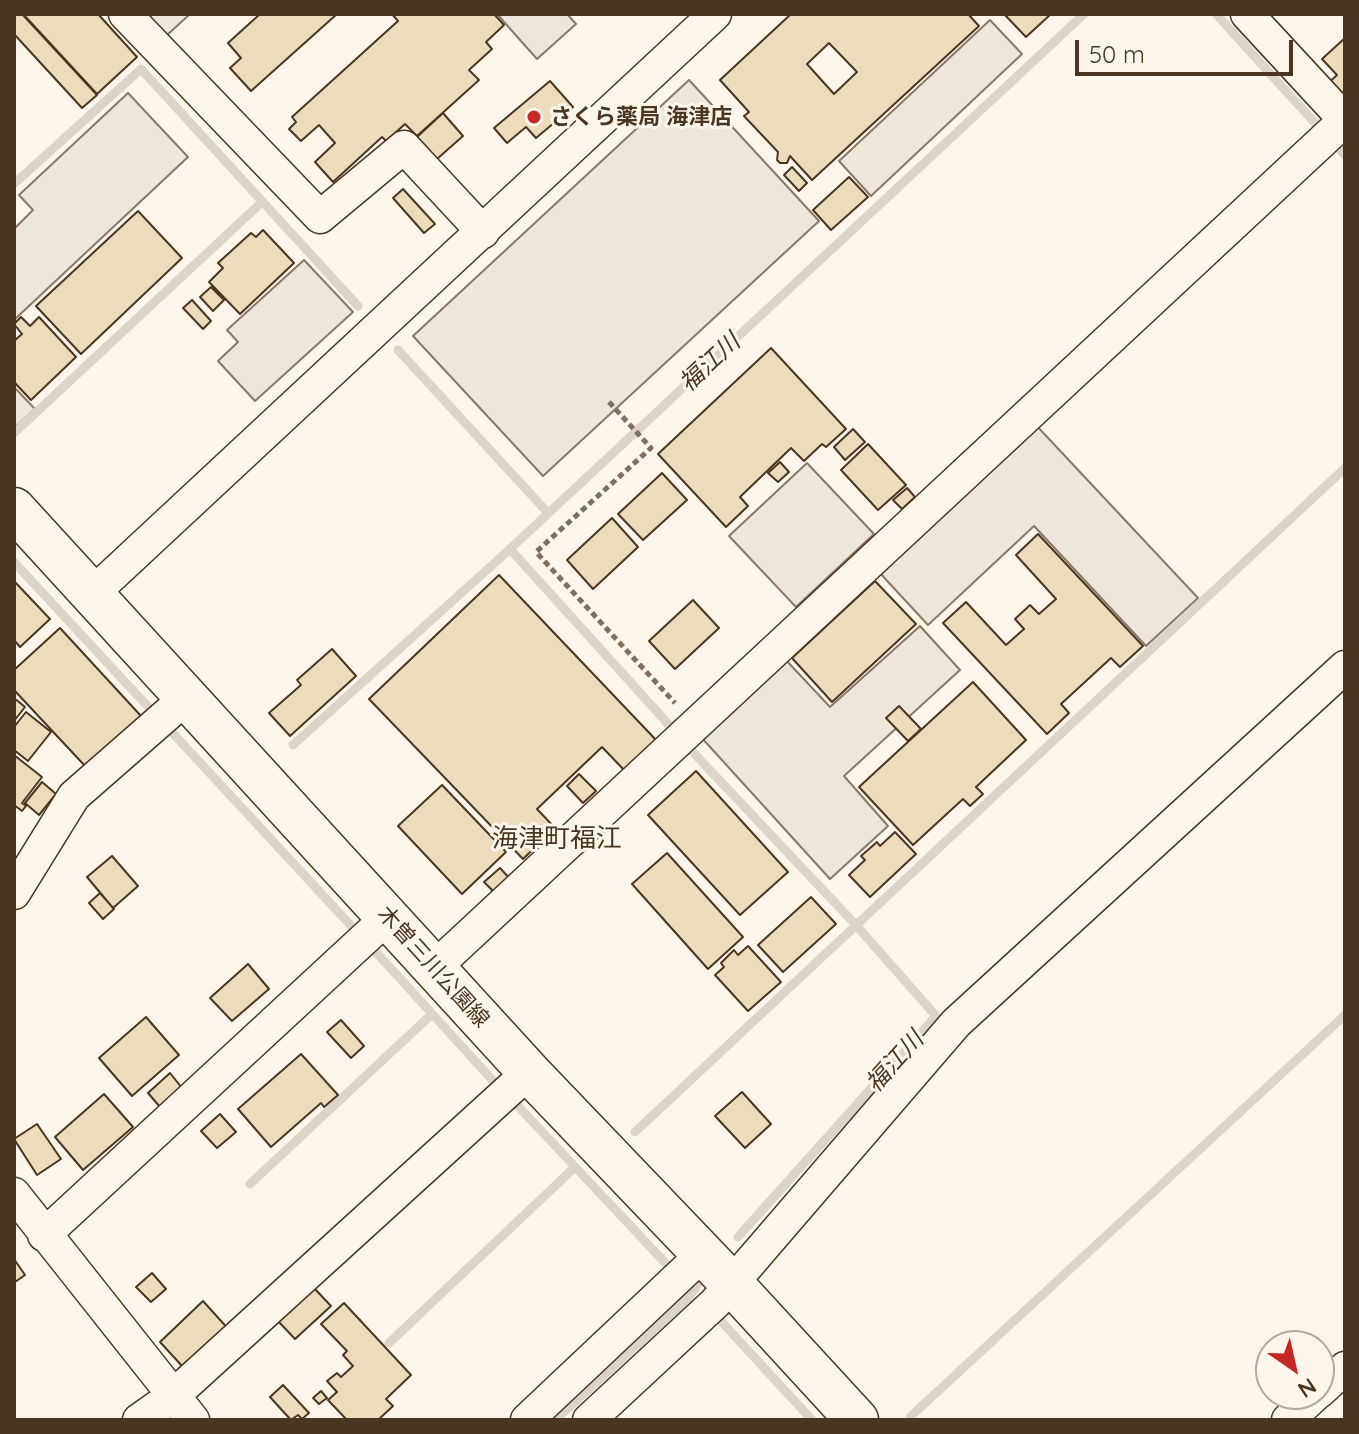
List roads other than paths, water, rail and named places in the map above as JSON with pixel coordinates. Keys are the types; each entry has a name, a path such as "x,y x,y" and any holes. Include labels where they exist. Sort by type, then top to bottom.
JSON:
{"main road":[{"name":"木曽三川公園線","path":"14,509 529,1072 857,1420"}],"street":[{"path":"125,14 320,217 404,147 483,232"},
{"path":"434,968 1345,120 1247,14"},
{"path":"92,594 483,232 711,15"},
{"path":"589,1420 715,1303 956,1023 1345,667"},
{"path":"14,893 74,796 186,698"},
{"path":"44,1235 388,917"},
{"path":"139,1420 183,1408 529,1072"},
{"path":"14,1194 183,1408"},
{"path":"527,1420 703,1254"}],"waterway":[{"name":"福江川","path":"670,726 510,549 1084,14"},
{"path":"1216,14 1315,123"},
{"path":"14,184 141,69 358,306"},
{"path":"1337,147 1345,155"},
{"path":"14,433 262,202"},
{"path":"398,350 548,513"},
{"path":"635,1132 1345,468"},
{"path":"293,745 510,549"},
{"path":"14,562 151,710"},
{"path":"168,728 355,930"},
{"name":"福江川","path":"689,748 855,924 936,1016 738,1237"},
{"path":"375,951 496,1084"},
{"path":"250,1184 432,1014"},
{"path":"910,1417 1345,1015"},
{"path":"516,1104 671,1269"},
{"path":"389,1343 575,1167"},
{"name":"福江川","path":"555,1420 688,1298 700,1281"},
{"path":"720,1320 812,1420"}],"place":[{"name":"さくら薬局 海津店","path":"534,117"}],"district":[{"name":"海津町福江","path":"557,839"}]}
